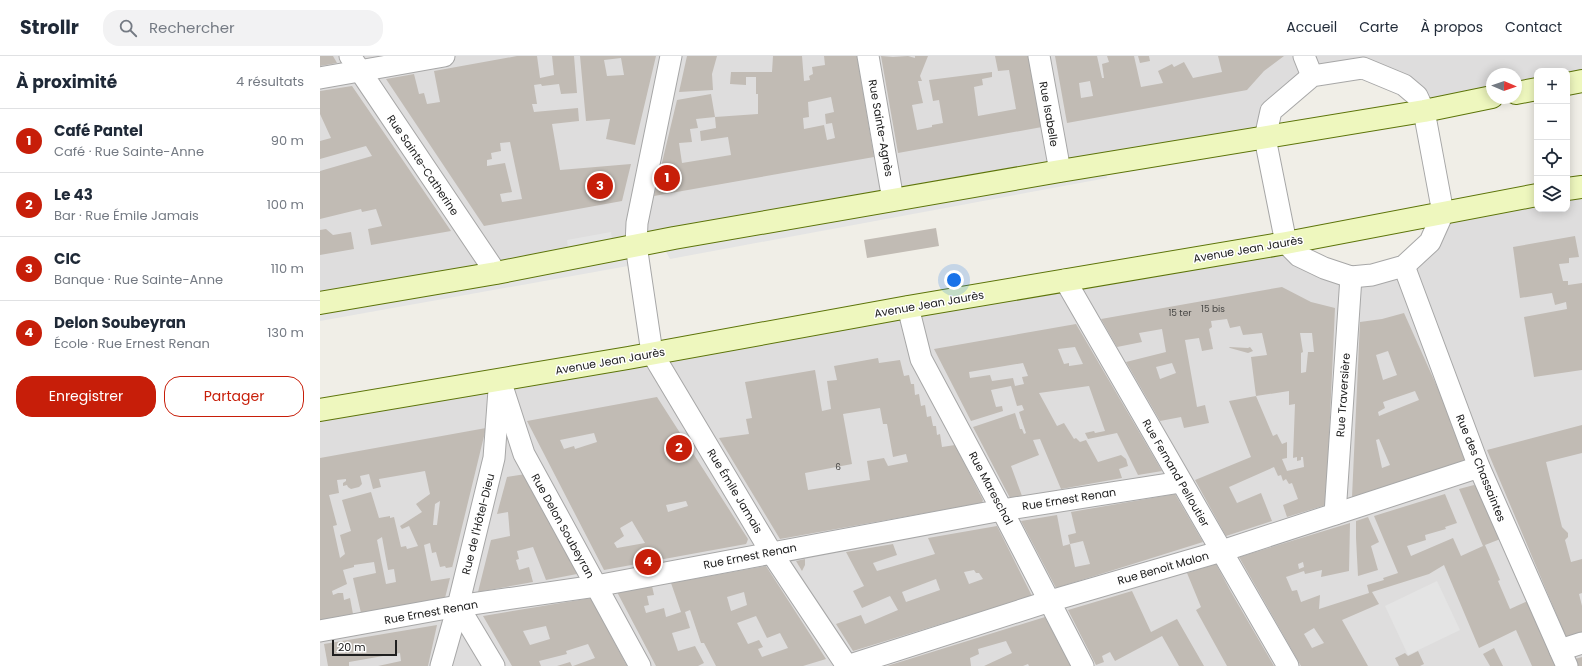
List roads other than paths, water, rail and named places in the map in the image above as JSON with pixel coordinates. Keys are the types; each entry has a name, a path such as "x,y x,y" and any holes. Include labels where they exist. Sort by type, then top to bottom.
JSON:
{"main road":[{"path":"1570,83 1582,81"},
{"path":"1522,92 1534,90"},
{"path":"320,303 496,273 636,245 893,200 1265,138 1486,99"},
{"path":"1570,189 1582,187"},
{"name":"Avenue Jean Jaurès","path":"320,410 652,354 908,307 1286,243 1534,196"}],"street":[{"path":"320,78 355,64 444,56"},
{"path":"652,354 636,245 637,223 671,56"},
{"name":"Rue Sainte-Agnès","path":"868,56 893,200"},
{"name":"Rue Isabelle","path":"1039,56 1060,171"},
{"path":"1304,56 1312,76"},
{"path":"1363,62 1404,85 1417,96 1424,110 1443,213 1430,242 1404,266 1372,274 1351,277 1324,268 1299,256 1286,243 1265,138 1271,111 1312,76 1363,62"},
{"name":"Rue Sainte-Catherine","path":"355,64 496,273"},
{"name":"Rue des Chassaintes","path":"1404,266 1479,467 1564,658"},
{"name":"Rue Traversière","path":"1335,514 1351,277"},
{"name":"Rue Fernand Pelloutier","path":"1065,280 1288,666"},
{"name":"Rue Mareschal","path":"908,307 921,359 1083,666"},
{"name":"Rue Émile Jamais","path":"652,354 771,552 847,666"},
{"name":"Rue Delon Soubeyran","path":"500,380 524,454 640,666"},
{"name":"Rue de l'Hôtel-Dieu","path":"441,666 458,606 494,458 500,380"},
{"path":"494,458 524,454"},
{"name":"Rue Benoit Malon","path":"847,666 1050,601 1222,551 1479,467"},
{"name":"Rue Ernest Renan","path":"320,631 458,606 596,586 771,552 1002,510 1181,482"},
{"path":"458,606 494,666"},
{"path":"1564,658 1582,644"}],"place":[{"name":"Café Pantel","path":"667,178"},
{"name":"CIC","path":"600,186"},
{"name":"Le 43","path":"679,448"},
{"name":"Delon Soubeyran","path":"648,562"}]}
